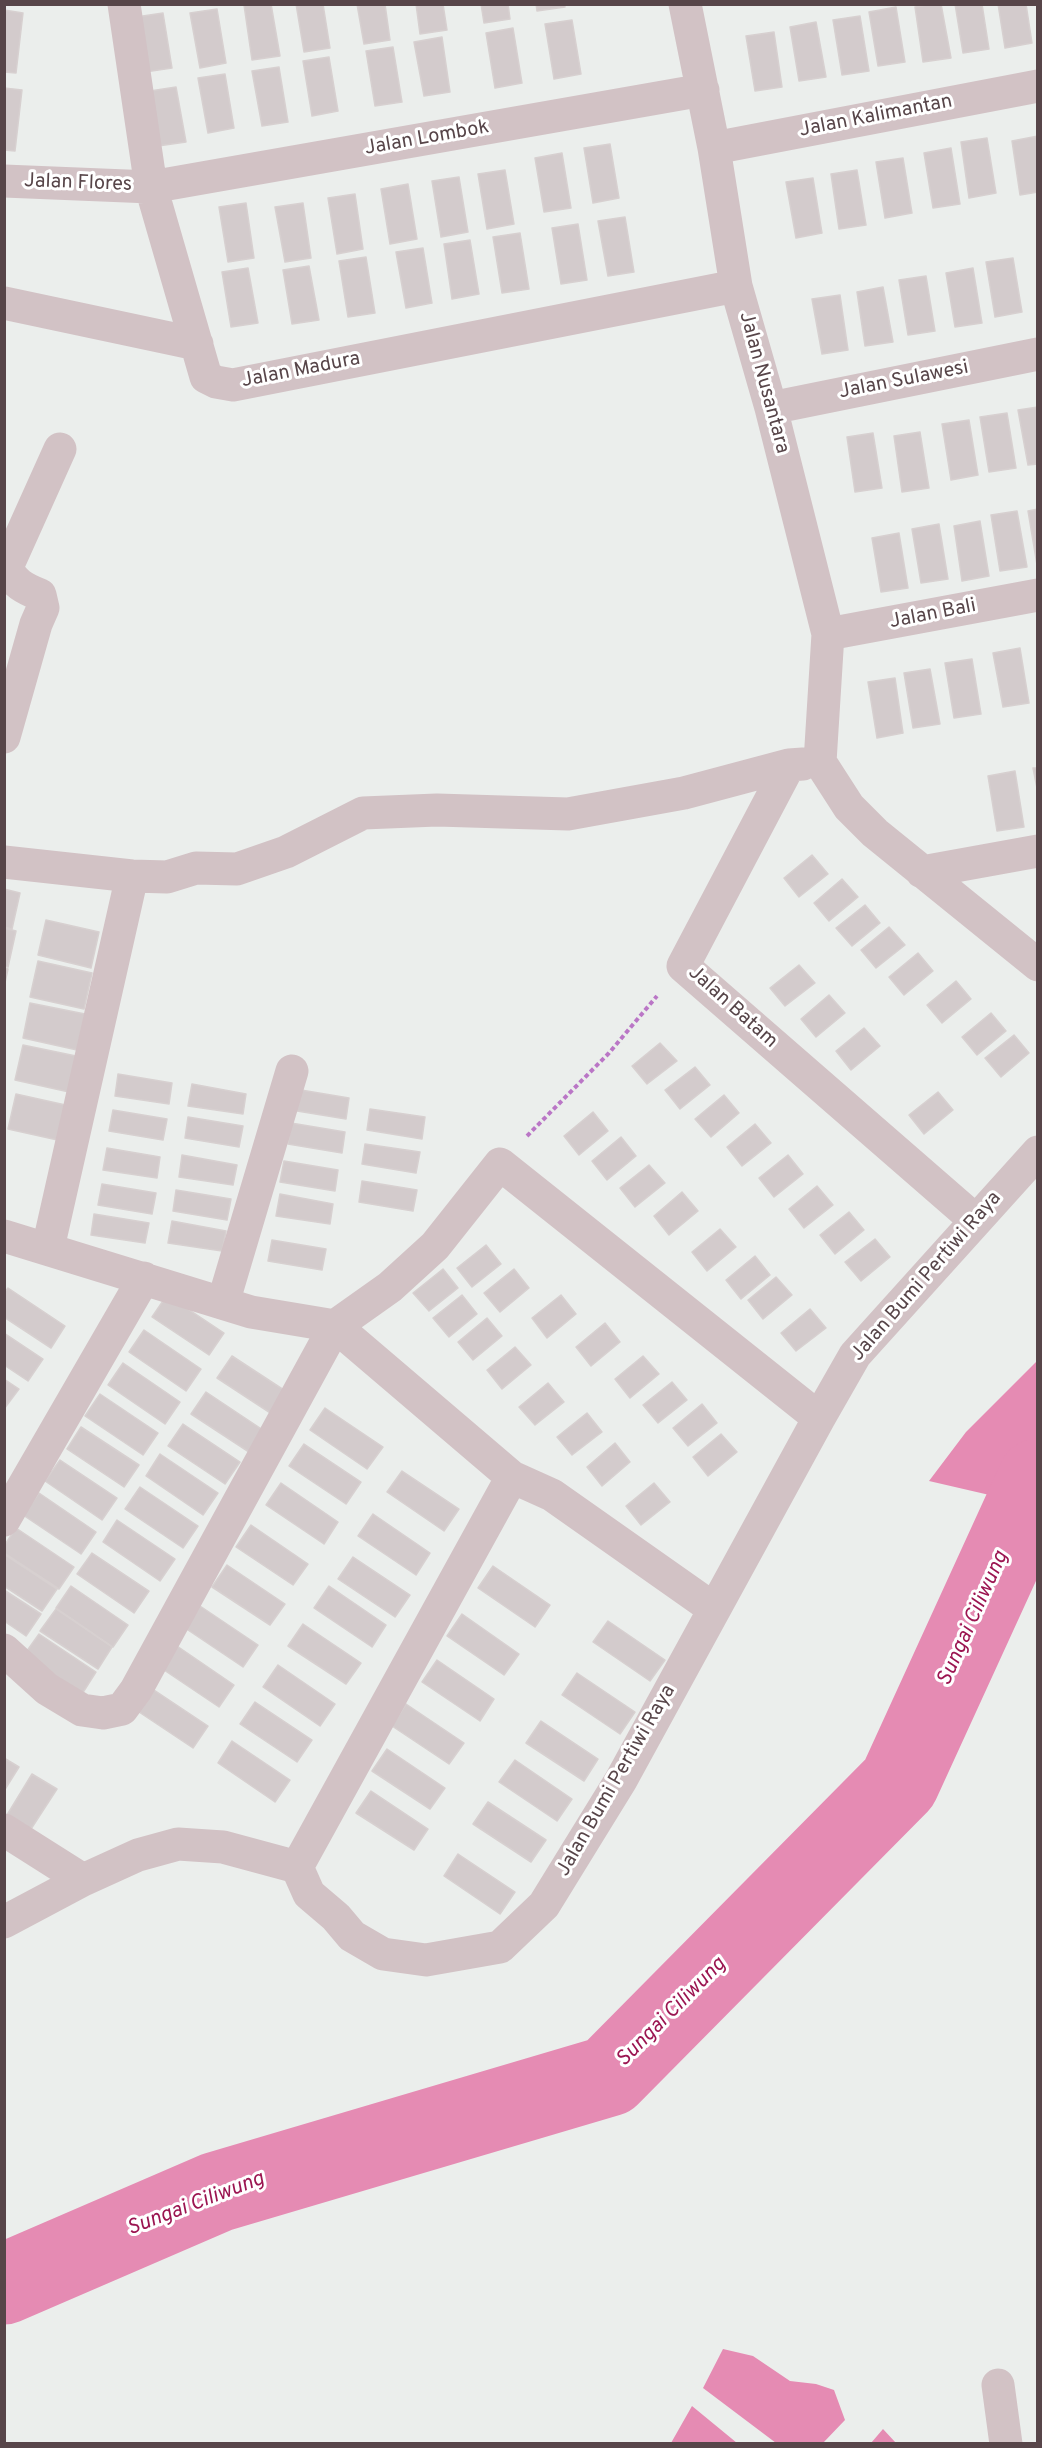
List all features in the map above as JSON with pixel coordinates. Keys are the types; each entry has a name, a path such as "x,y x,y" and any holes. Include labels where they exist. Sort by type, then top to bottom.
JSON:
{"street":[{"name":"Jalan Madura","path":"124,4 150,187 206,377 216,382 233,385 736,286"},
{"name":"Jalan Nusantara","path":"686,4 714,148 736,286 771,408 828,634 805,764"},
{"name":"Jalan Kalimantan","path":"714,148 1038,86"},
{"name":"Jalan Lombok","path":"150,187 703,90"},
{"name":"Jalan Flores","path":"4,182 150,187"},
{"path":"4,303 197,344"},
{"name":"Jalan Sulawesi","path":"771,408 1038,354"},
{"path":"4,737 36,624 43,608 40,595 10,577 7,567 60,449"},
{"name":"Jalan Bali","path":"828,634 1038,595"},
{"path":"4,862 132,876 167,877 196,868 237,869 286,852 363,813 437,810 568,814 684,793 805,764 922,872 1038,965"},
{"name":"Jalan Batam","path":"805,764 682,966 975,1220"},
{"path":"922,872 1038,851"},
{"path":"48,1248 132,876"},
{"path":"223,1303 292,1071"},
{"name":"Jalan Bumi Pertiwi Raya","path":"297,1867 309,1894 336,1917 352,1936 383,1954 426,1960 500,1947 544,1905 621,1780 855,1355 1038,1152"},
{"path":"4,1650 47,1689 82,1710 103,1713 122,1709 136,1690 334,1326 390,1287 435,1246 500,1164 819,1418"},
{"path":"4,1236 251,1312 334,1326 512,1478 552,1495 714,1609"},
{"path":"4,1520 144,1278"},
{"path":"4,1922 83,1880 138,1855 178,1844 223,1847 297,1867 512,1478"},
{"path":"4,1830 83,1880"},
{"path":"998,2385 1006,2444"}],"path":[{"path":"500,1164 609,1053 682,966"}],"shaded area":[{"path":"1037,1361 1037,1506 929,1481 966,1432"},
{"path":"723,2349 753,2356 790,2381 816,2384 834,2390 845,2420 823,2443 776,2443 703,2388"},
{"path":"692,2406 737,2443 671,2443"},
{"path":"883,2429 896,2443 871,2443"}],"building":[{"path":"271,4 280,56 252,60 244,5"},
{"path":"296,4 323,4 330,48 304,52"},
{"path":"357,4 385,4 390,40 364,44"},
{"path":"416,4 443,4 447,30 420,34"},
{"path":"481,4 508,4 510,19 484,23"},
{"path":"536,4 564,4 565,7 537,11"},
{"path":"941,4 951,58 923,62 915,7"},
{"path":"955,4 982,4 989,49 963,53"},
{"path":"998,4 1026,4 1032,43 1005,48"},
{"path":"896,7 905,62 878,66 869,12"},
{"path":"217,9 226,63 200,68 190,13"},
{"path":"4,10 23,13 16,73 4,72"},
{"path":"163,13 172,68 145,72 136,17"},
{"path":"860,16 869,71 842,75 833,20"},
{"path":"572,20 581,74 554,79 545,24"},
{"path":"816,22 826,77 799,81 790,27"},
{"path":"513,28 522,83 495,88 486,33"},
{"path":"774,32 782,87 755,91 746,36"},
{"path":"442,37 450,92 424,96 414,42"},
{"path":"393,47 402,102 375,106 366,51"},
{"path":"329,57 338,111 312,116 303,61"},
{"path":"279,67 288,122 262,126 252,71"},
{"path":"225,74 234,128 208,133 198,78"},
{"path":"176,87 186,142 158,146 150,91"},
{"path":"4,88 22,90 15,151 4,150"},
{"path":"1038,136 1038,192 1020,195 1012,141"},
{"path":"987,138 996,193 969,198 961,142"},
{"path":"610,144 619,198 593,203 584,148"},
{"path":"951,148 960,204 933,208 924,153"},
{"path":"562,153 571,208 544,212 535,158"},
{"path":"903,158 912,213 885,218 876,162"},
{"path":"505,170 514,224 487,229 478,174"},
{"path":"857,170 866,225 839,229 831,174"},
{"path":"459,177 468,232 441,237 432,181"},
{"path":"813,178 822,233 796,238 786,182"},
{"path":"408,184 417,239 390,244 381,189"},
{"path":"355,194 363,249 337,254 328,198"},
{"path":"246,203 254,258 228,262 219,207"},
{"path":"303,203 311,258 285,262 275,207"},
{"path":"625,217 634,272 608,276 598,221"},
{"path":"578,224 587,280 561,284 552,228"},
{"path":"520,233 529,289 502,293 493,237"},
{"path":"470,240 479,294 452,299 444,244"},
{"path":"423,248 432,303 406,308 396,252"},
{"path":"366,257 375,313 348,317 339,261"},
{"path":"1013,258 1022,312 995,317 986,262"},
{"path":"309,266 319,320 292,324 283,270"},
{"path":"248,268 258,323 231,327 222,272"},
{"path":"973,268 982,323 955,327 946,273"},
{"path":"926,276 935,331 908,335 899,280"},
{"path":"883,287 893,342 865,346 857,292"},
{"path":"840,295 848,350 822,354 812,299"},
{"path":"1038,407 1038,464 1028,465 1018,410"},
{"path":"1007,413 1016,468 989,472 980,417"},
{"path":"969,420 978,475 951,480 942,424"},
{"path":"920,432 929,488 902,492 894,436"},
{"path":"873,433 882,488 855,492 847,437"},
{"path":"1038,509 1038,565 1037,565 1028,511"},
{"path":"1017,511 1027,567 1000,571 991,515"},
{"path":"980,521 989,576 962,581 954,526"},
{"path":"939,524 948,579 921,583 912,529"},
{"path":"899,533 908,588 881,592 872,538"},
{"path":"1020,648 1029,703 1003,707 993,653"},
{"path":"972,659 981,714 954,718 945,663"},
{"path":"930,669 940,724 913,728 904,673"},
{"path":"895,678 903,733 877,738 868,682"},
{"path":"1033,768 1038,768 1038,793"},
{"path":"1015,771 1024,827 997,831 988,776"},
{"path":"812,855 828,874 799,897 784,878"},
{"path":"842,879 858,897 829,921 814,903"},
{"path":"4,889 20,893 12,929 4,927"},
{"path":"865,905 880,923 852,946 836,928"},
{"path":"46,920 99,932 91,968 38,955"},
{"path":"889,927 905,945 876,968 861,950"},
{"path":"4,928 16,931 8,967 4,966"},
{"path":"918,953 933,971 904,995 889,977"},
{"path":"38,961 92,973 84,1009 30,997"},
{"path":"799,965 815,983 785,1006 770,988"},
{"path":"4,968 8,969 4,987"},
{"path":"956,981 971,999 942,1023 927,1005"},
{"path":"829,995 845,1013 816,1037 801,1019"},
{"path":"30,1003 85,1014 77,1050 23,1038"},
{"path":"991,1013 1006,1031 977,1055 962,1037"},
{"path":"864,1028 880,1046 851,1070 836,1051"},
{"path":"1014,1035 1029,1053 1001,1077 985,1058"},
{"path":"660,1043 677,1061 647,1084 632,1066"},
{"path":"23,1045 76,1056 69,1092 15,1080"},
{"path":"695,1067 710,1085 680,1109 665,1090"},
{"path":"118,1074 172,1083 169,1104 115,1096"},
{"path":"192,1084 246,1094 243,1114 188,1106"},
{"path":"295,1089 349,1098 346,1119 291,1110"},
{"path":"938,1092 953,1110 924,1134 909,1115"},
{"path":"16,1094 70,1106 62,1141 8,1129"},
{"path":"724,1095 739,1113 711,1137 695,1119"},
{"path":"370,1109 425,1117 422,1139 367,1130"},
{"path":"113,1110 167,1119 163,1140 109,1131"},
{"path":"593,1112 608,1131 579,1155 564,1136"},
{"path":"188,1117 243,1126 239,1147 185,1138"},
{"path":"291,1123 345,1132 342,1153 288,1144"},
{"path":"755,1124 771,1143 742,1166 727,1147"},
{"path":"621,1137 636,1156 607,1180 592,1161"},
{"path":"365,1144 420,1152 416,1173 362,1164"},
{"path":"107,1148 160,1157 157,1178 103,1170"},
{"path":"182,1155 237,1165 233,1185 179,1177"},
{"path":"788,1155 803,1174 774,1197 759,1178"},
{"path":"284,1161 338,1170 335,1191 280,1182"},
{"path":"649,1165 665,1183 635,1207 620,1188"},
{"path":"362,1181 417,1190 413,1211 359,1202"},
{"path":"102,1184 156,1193 152,1214 98,1205"},
{"path":"817,1186 833,1205 804,1228 789,1209"},
{"path":"176,1190 231,1199 227,1220 173,1211"},
{"path":"682,1192 698,1211 669,1235 654,1216"},
{"path":"280,1194 333,1204 330,1224 276,1216"},
{"path":"849,1212 864,1230 835,1254 820,1235"},
{"path":"94,1214 149,1223 145,1243 91,1235"},
{"path":"172,1221 226,1231 222,1251 168,1243"},
{"path":"720,1229 736,1247 707,1271 692,1252"},
{"path":"875,1239 890,1257 861,1281 845,1262"},
{"path":"272,1240 326,1249 322,1270 268,1261"},
{"path":"486,1245 501,1264 472,1287 457,1268"},
{"path":"755,1256 770,1275 741,1299 726,1280"},
{"path":"443,1269 458,1288 429,1311 413,1293"},
{"path":"514,1269 529,1288 500,1312 484,1293"},
{"path":"776,1277 792,1295 763,1319 748,1300"},
{"path":"8,1288 65,1326 51,1348 4,1317 4,1293"},
{"path":"167,1295 224,1333 209,1355 152,1317"},
{"path":"462,1295 477,1314 449,1337 433,1318"},
{"path":"561,1295 576,1314 547,1338 532,1318"},
{"path":"810,1309 826,1328 796,1351 781,1333"},
{"path":"487,1318 502,1336 473,1360 458,1342"},
{"path":"605,1323 620,1342 591,1366 576,1347"},
{"path":"144,1330 201,1369 186,1391 129,1352"},
{"path":"4,1333 43,1359 28,1381 4,1365"},
{"path":"515,1347 531,1365 502,1389 487,1370"},
{"path":"232,1356 290,1394 275,1416 217,1378"},
{"path":"643,1356 659,1374 630,1398 615,1379"},
{"path":"123,1363 180,1402 165,1424 108,1385"},
{"path":"4,1379 19,1389 4,1409"},
{"path":"672,1382 687,1400 658,1423 643,1405"},
{"path":"548,1383 564,1402 535,1425 519,1407"},
{"path":"206,1392 263,1430 249,1452 191,1414"},
{"path":"100,1394 158,1433 143,1455 85,1416"},
{"path":"702,1404 717,1423 688,1446 673,1428"},
{"path":"325,1408 383,1447 367,1469 310,1430"},
{"path":"587,1413 602,1432 572,1455 557,1437"},
{"path":"183,1424 240,1462 225,1484 168,1446"},
{"path":"81,1427 139,1465 124,1487 67,1449"},
{"path":"721,1434 737,1452 708,1476 693,1457"},
{"path":"615,1443 630,1462 602,1486 587,1467"},
{"path":"304,1444 361,1482 346,1504 289,1466"},
{"path":"160,1454 218,1493 203,1515 146,1476"},
{"path":"60,1460 117,1498 102,1520 45,1481"},
{"path":"402,1471 459,1509 444,1531 387,1492"},
{"path":"281,1483 338,1522 324,1544 266,1505"},
{"path":"654,1483 670,1502 641,1525 626,1506"},
{"path":"140,1487 198,1526 183,1548 125,1509"},
{"path":"39,1493 96,1532 81,1554 23,1515"},
{"path":"373,1514 430,1553 416,1575 358,1536"},
{"path":"117,1520 175,1559 160,1581 103,1542"},
{"path":"251,1525 308,1564 293,1585 236,1547"},
{"path":"16,1528 74,1567 59,1589 4,1553 4,1546"},
{"path":"92,1553 149,1591 134,1613 77,1574"},
{"path":"4,1554 57,1589 42,1611 4,1586"},
{"path":"353,1557 410,1595 395,1617 338,1579"},
{"path":"227,1565 285,1604 270,1625 212,1587"},
{"path":"493,1566 550,1605 535,1627 478,1588"},
{"path":"71,1586 128,1625 113,1647 56,1608"},
{"path":"329,1586 386,1625 372,1647 314,1608"},
{"path":"4,1590 41,1614 26,1636 4,1621"},
{"path":"200,1606 258,1645 243,1667 185,1628"},
{"path":"56,1609 112,1647 98,1669 40,1631"},
{"path":"462,1614 519,1654 504,1675 447,1636"},
{"path":"608,1621 665,1660 650,1681 593,1642"},
{"path":"303,1624 361,1663 346,1684 288,1646"},
{"path":"39,1634 96,1672 82,1694 24,1655"},
{"path":"177,1646 234,1685 219,1707 161,1668"},
{"path":"437,1660 494,1699 480,1721 422,1682"},
{"path":"278,1665 335,1704 320,1726 263,1687"},
{"path":"577,1673 635,1712 620,1734 562,1695"},
{"path":"151,1688 208,1726 193,1748 136,1710"},
{"path":"255,1702 312,1740 297,1762 240,1724"},
{"path":"406,1704 464,1743 449,1764 392,1726"},
{"path":"541,1721 598,1759 584,1781 526,1743"},
{"path":"232,1741 290,1780 275,1802 218,1763"},
{"path":"387,1749 445,1788 430,1809 372,1771"},
{"path":"4,1758 19,1767 4,1791"},
{"path":"515,1760 572,1799 557,1821 499,1782"},
{"path":"32,1774 57,1789 31,1829 7,1815"},
{"path":"371,1791 428,1829 414,1850 356,1813"},
{"path":"488,1802 546,1840 531,1862 473,1824"},
{"path":"458,1854 515,1892 500,1914 444,1876"}],"waterway":[{"name":"Sungai Ciliwung","path":"4,2284 217,2192 609,2076 899,1783 1038,1479"}]}
